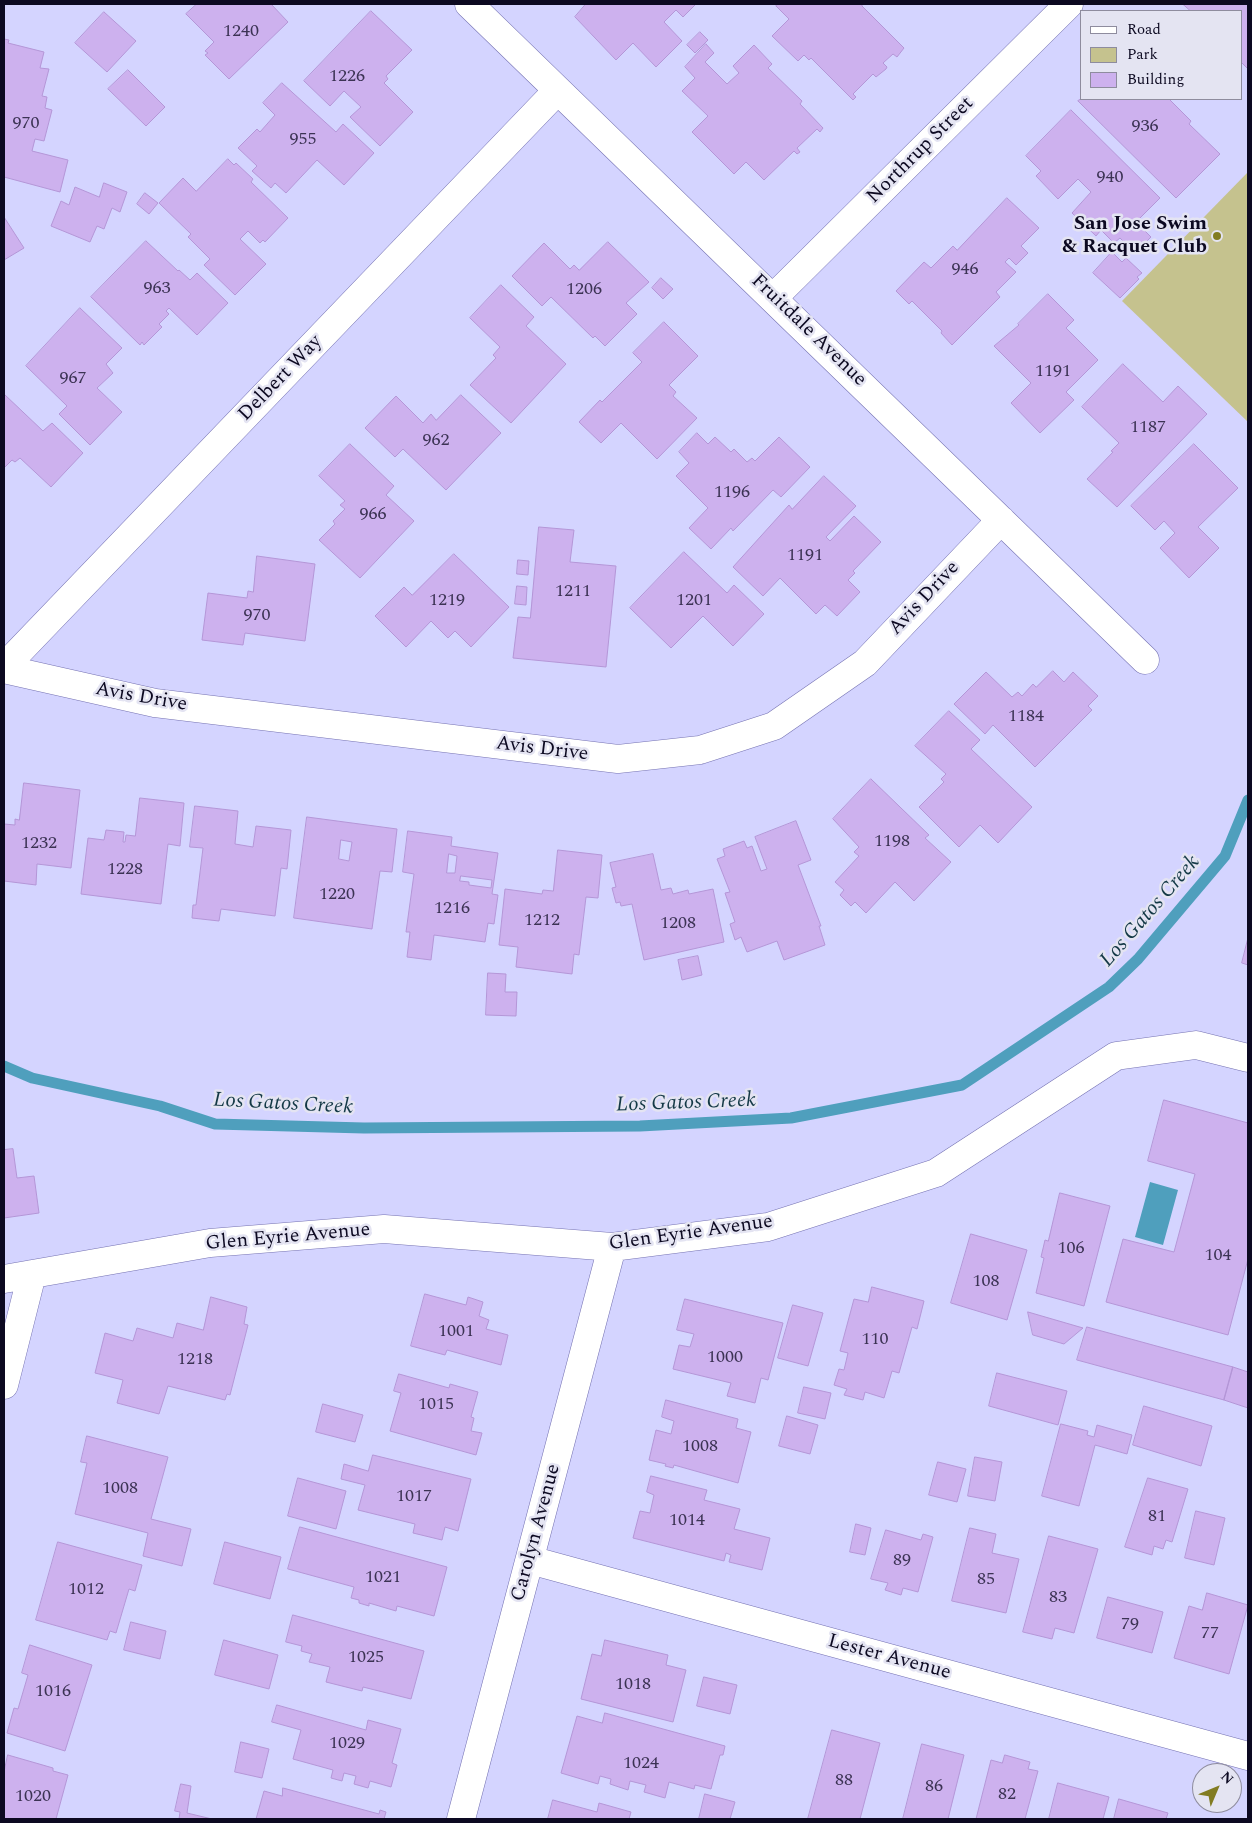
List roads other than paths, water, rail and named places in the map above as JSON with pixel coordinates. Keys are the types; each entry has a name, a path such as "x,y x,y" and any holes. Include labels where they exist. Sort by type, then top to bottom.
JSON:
{"street":[{"name":"Fruitdale Avenue","path":"469,4 1145,660"},
{"name":"Northrup Street","path":"774,298 1068,4"},
{"name":"Delbert Way","path":"4,668 557,91"},
{"name":"Avis Drive","path":"4,668 155,703 608,758 618,759 700,750 774,726 865,663 1001,520"},
{"name":"Glen Eyrie Avenue","path":"4,1279 210,1243 384,1229 612,1248 768,1227 936,1174 1116,1056 1196,1045 1248,1058"},
{"name":"Carolyn Avenue","path":"461,1819 612,1248"},
{"path":"4,1385 32,1274"},
{"name":"Lester Avenue","path":"530,1560 1248,1756"}],"water":[{"path":"1150,1182 1178,1190 1163,1245 1135,1237"}],"waterway":[{"name":"Los Gatos Creek","path":"4,1066 32,1078 160,1106 215,1124 364,1128 640,1126 791,1118 962,1085 1109,987 1138,959 1225,856 1248,800"}],"place":[{"name":"San Jose Swim & Racquet Club","path":"1217,236"}]}
